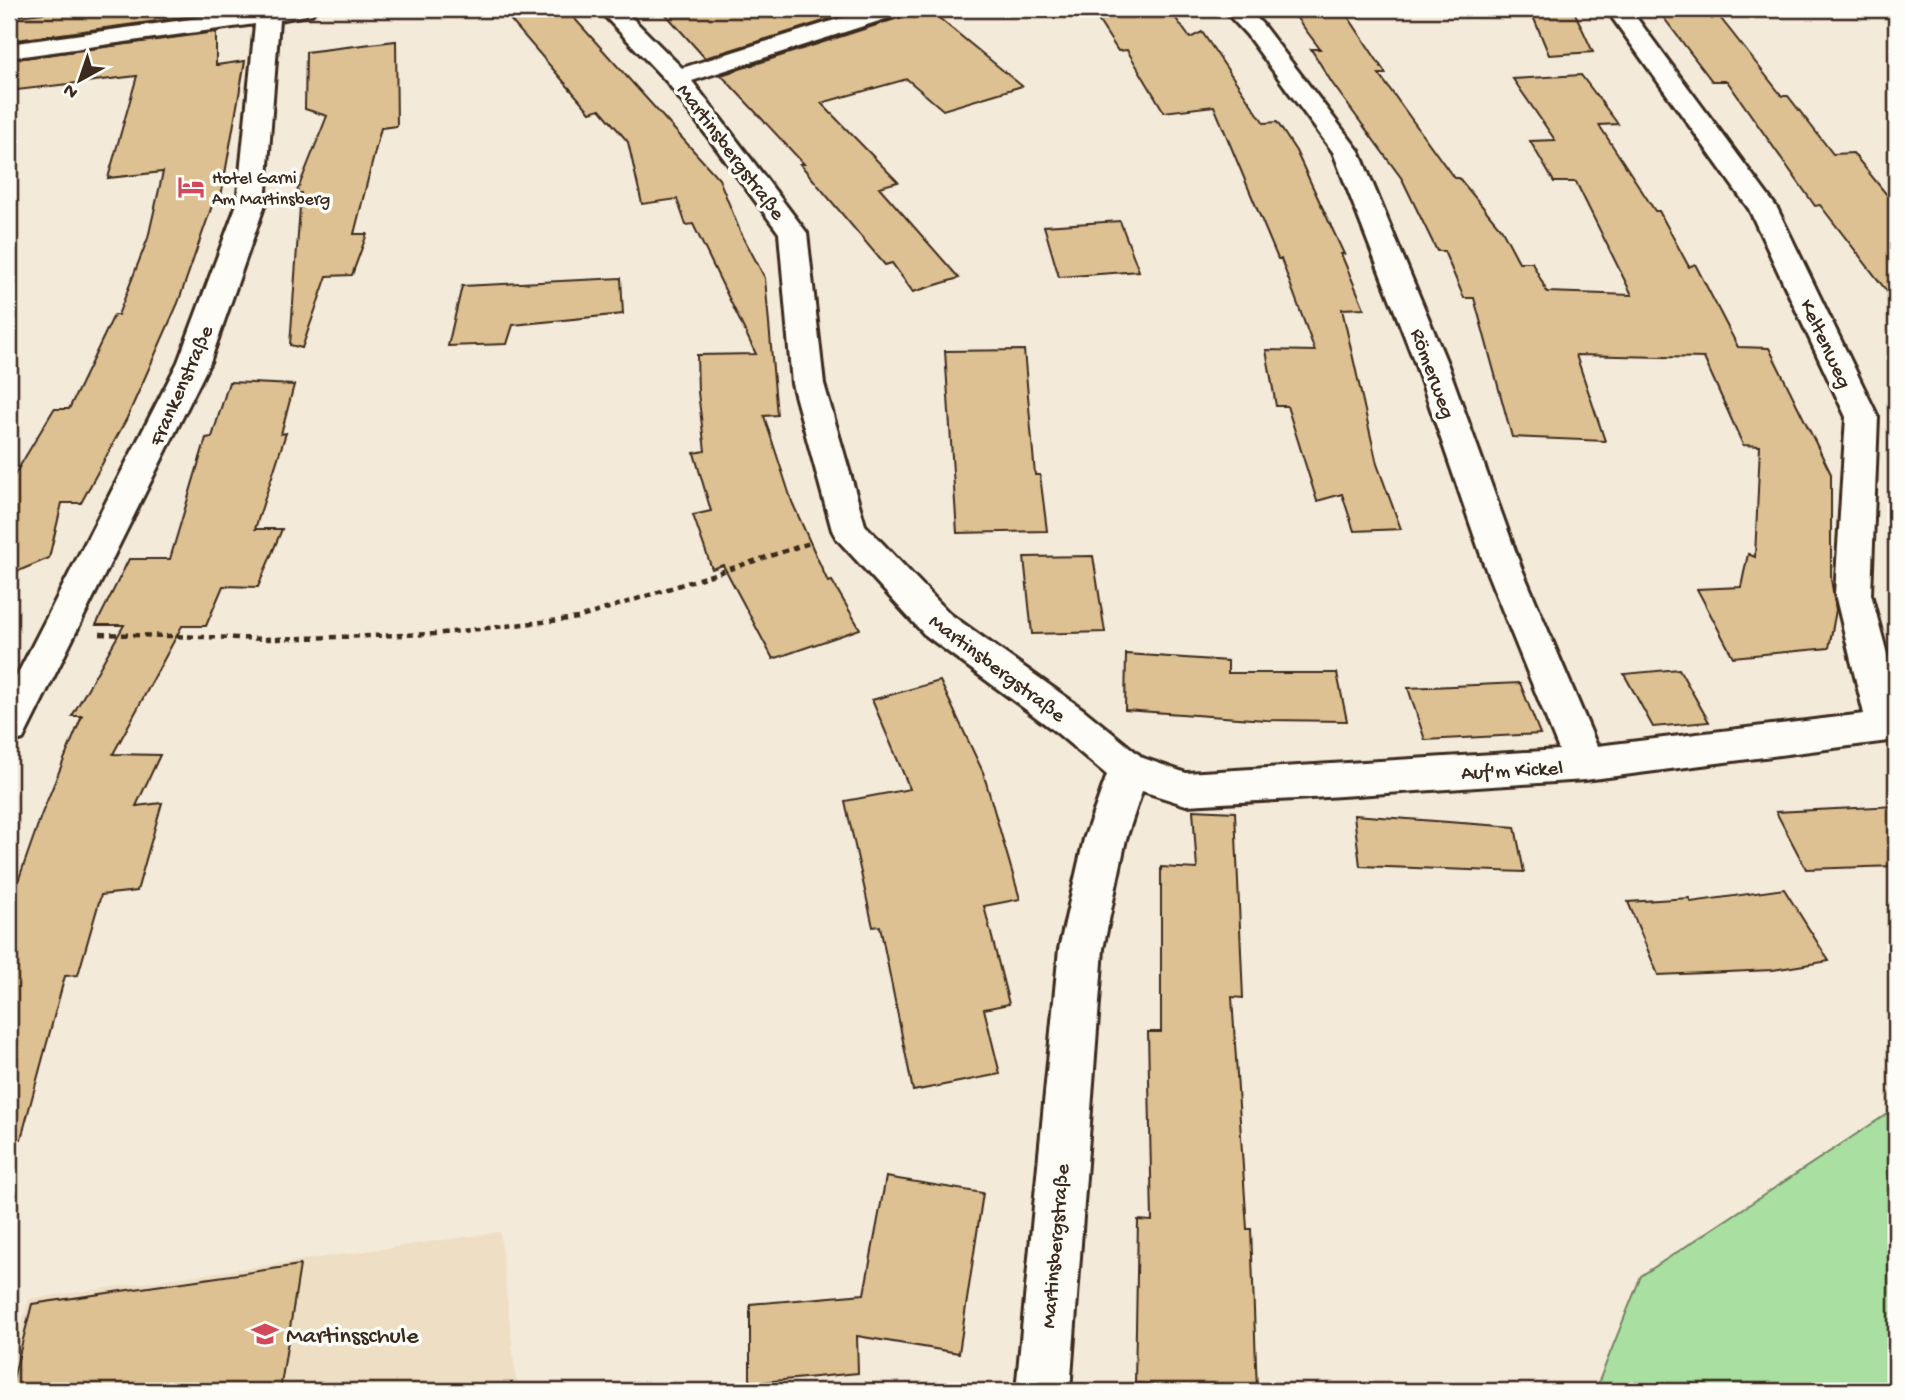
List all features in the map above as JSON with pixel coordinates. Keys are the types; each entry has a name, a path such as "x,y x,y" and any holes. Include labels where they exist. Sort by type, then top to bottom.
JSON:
{"street":[{"path":"9,51 204,26 304,9"},
{"name":"Martinsbergstraße","path":"610,9 677,78 793,233 808,384 849,530 937,624 1070,721 1129,770 1105,839 1081,949 1043,1391"},
{"path":"677,78 893,9"},
{"name":"Römerweg","path":"1235,9 1255,30 1346,151 1431,363 1503,567 1585,764"},
{"name":"Keltenweg","path":"1618,9 1763,208 1862,417 1853,594 1892,726"},
{"name":"Frankenstraße","path":"9,728 194,362 251,204 268,15"},
{"name":"Auf'm Kickel","path":"1129,770 1186,789 1585,764 1892,726"}],"path":[{"path":"98,634 272,639 435,634 578,618 814,542"}],"shaded area":[{"name":"Martinsschule","path":"500,1232 517,1391 9,1391 9,1369 29,1299"}],"green space":[{"path":"1896,1108 1896,1391 1595,1391 1641,1276"}],"building":[{"path":"77,9 216,9 216,13 9,41 9,17"},
{"path":"501,9 566,9 719,179 740,231 765,278 777,415 764,416 792,502 828,582 832,581 860,629 773,659 723,565 712,569 693,515 711,511 694,453 705,451 697,355 756,354 693,224 686,225 677,199 642,204 628,142 600,109 590,112"},
{"path":"661,9 862,9 705,58"},
{"path":"908,9 928,9 1022,86 943,110 907,79 821,103 898,182 879,187 959,278 913,292 892,263 885,265 800,164 804,164 721,75 902,17"},
{"path":"1091,9 1169,9 1190,38 1202,32 1264,123 1277,122 1296,151 1344,254 1341,254 1364,308 1342,309 1377,464 1401,529 1354,531 1342,494 1317,501 1287,406 1276,406 1266,350 1315,351 1281,259 1278,259 1214,106 1164,112 1127,50 1118,51"},
{"path":"1290,9 1343,9 1386,74 1379,74 1454,178 1459,178 1502,230 1519,262 1532,262 1547,292 1632,295 1576,182 1554,182 1530,141 1555,140 1513,79 1581,75 1618,124 1599,125 1655,211 1659,211 1689,267 1695,264 1738,347 1769,348 1831,474 1831,579 1836,610 1829,648 1733,657 1697,589 1741,587 1748,554 1755,557 1760,446 1743,445 1704,358 1576,355 1605,441 1512,437 1474,298 1464,298 1444,251 1437,251 1402,179 1332,83 1311,49 1320,49"},
{"path":"1530,9 1573,9 1593,52 1549,55"},
{"path":"1657,9 1704,9 1712,19 1718,15 1782,96 1788,96 1833,154 1853,153 1896,206 1896,303 1820,205 1815,206 1727,81 1712,81"},
{"path":"216,32 216,65 245,61 220,202 213,203 178,303 127,418 81,503 62,503 49,558 9,575 9,484 54,409 69,409 114,315 118,315 148,238 163,172 108,178 137,76 9,91 9,60"},
{"path":"396,41 397,126 381,128 354,234 367,234 352,275 327,276 302,348 290,345 301,193 296,194 327,116 305,109 306,52"},
{"path":"1120,221 1139,271 1059,277 1044,226"},
{"path":"621,278 623,314 513,325 507,344 448,346 462,286"},
{"path":"1024,350 1035,475 1040,475 1047,531 957,533 945,351"},
{"path":"229,382 294,385 281,434 286,433 255,529 282,529 258,587 223,586 206,626 182,626 113,754 160,755 136,806 162,803 137,891 101,895 78,975 65,976 21,1139 9,1138 9,907 42,813 82,716 72,716 124,625 96,625 129,559 170,559 206,438 212,437"},
{"path":"1093,556 1105,632 1032,634 1024,557"},
{"path":"1126,654 1228,661 1228,673 1337,673 1347,721 1266,720 1125,710"},
{"path":"1679,669 1709,722 1653,727 1624,674"},
{"path":"940,681 983,772 1020,899 984,906 1009,1004 984,1009 1000,1074 913,1091 880,926 873,927 845,801 910,789 872,700"},
{"path":"1520,683 1540,734 1425,740 1408,688"},
{"path":"1896,806 1896,866 1806,869 1776,812"},
{"path":"1193,810 1235,812 1243,998 1232,997 1247,1229 1251,1229 1257,1391 1218,1391 1135,1383 1138,1220 1152,1221 1148,1032 1161,1032 1161,867 1197,869"},
{"path":"1354,815 1515,827 1524,872 1360,866"},
{"path":"1784,889 1829,961 1773,970 1658,975 1628,902 1689,898 1691,902"},
{"path":"886,1177 983,1193 959,1353 857,1336 858,1373 750,1383 750,1304 864,1294"},
{"path":"300,1265 280,1391 10,1391 32,1304"}],"place":[{"name":"Hotel Garni Am Martinsberg","path":"191,187"},
{"name":"Martinsschule","path":"265,1334"}]}
